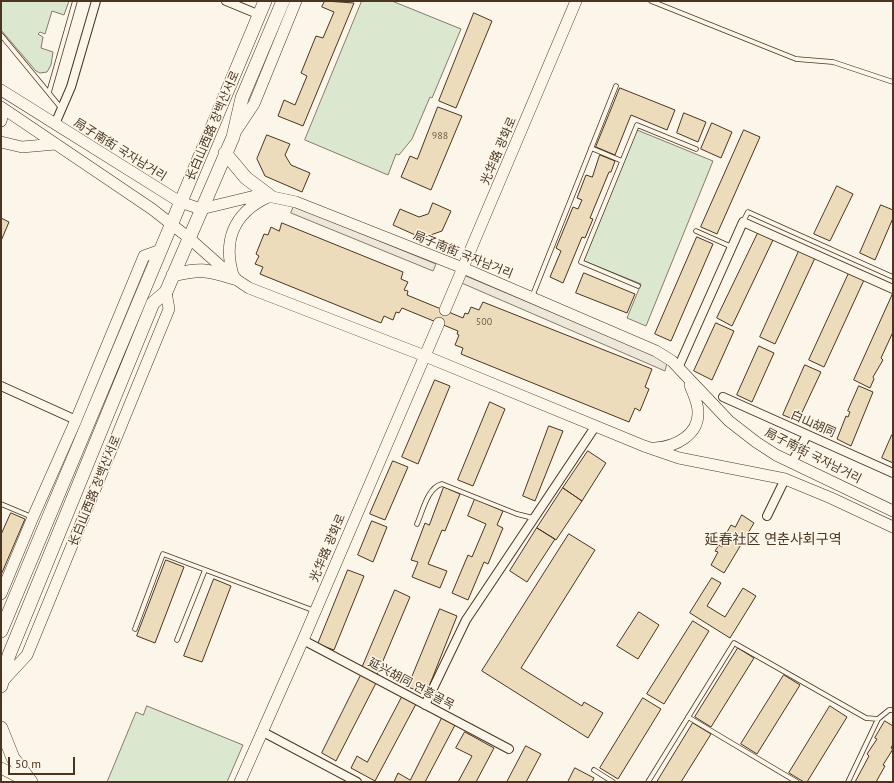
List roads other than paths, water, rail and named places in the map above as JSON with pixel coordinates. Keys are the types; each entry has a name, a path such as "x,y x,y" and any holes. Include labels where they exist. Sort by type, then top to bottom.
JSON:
{"main road":[{"name":"长白山西路 장백산서로","path":"2,626 265,1"},
{"name":"长白山西路 장백산서로","path":"2,684 9,655 153,303 166,292 226,153 232,137 242,98 283,1"},
{"name":"长白山西路 장백산서로","path":"232,137 254,104 296,1"},
{"name":"光华路 광화로","path":"445,310 576,1"},
{"name":"局子南街 국자남거리","path":"1,90 180,202 201,209 259,196 270,196 296,202 463,268 656,351 672,361 729,421 756,442 776,455 893,511"},
{"path":"1,122 2,108 172,225 234,278 249,288 425,356 595,427 650,448 684,459 785,479 831,498 893,528"},
{"path":"1,142 22,146 56,144"},
{"path":"226,153 246,178 270,196 254,205 244,214 232,233 228,254 234,278"},
{"path":"1,594 76,420 144,256 160,250"},
{"path":"173,275 195,269 234,278"},
{"name":"光华路 광화로","path":"240,782 303,640 439,323"},
{"path":"650,448 662,448 675,444 687,436 695,426 698,411 688,379"},
{"path":"1,728 13,758 29,782"},
{"path":"1,768 29,782"}],"street":[{"path":"55,124 71,88 96,1"},
{"path":"226,1 260,15"},
{"path":"678,368 743,222 893,289"},
{"path":"1,386 76,420"},
{"name":"白山胡同","path":"723,397 893,473"},
{"path":"425,705 466,620 595,427"},
{"path":"792,462 806,434"},
{"path":"767,516 785,479"},
{"name":"延兴胡同 연흥골목","path":"303,640 509,749"},
{"path":"263,732 357,782"}],"lane":[{"path":"49,92 75,1"},
{"path":"651,1 796,59 833,62 893,82"},
{"path":"1,35 62,109"},
{"path":"532,297 616,86"},
{"path":"638,286 581,262 637,125 696,149"},
{"path":"591,148 622,161"},
{"path":"743,222 748,212 893,278"},
{"path":"696,231 732,247"},
{"path":"417,524 432,490 438,485 442,484 517,514 534,518"},
{"path":"1,504 33,517"},
{"path":"135,629 163,554 315,612"},
{"path":"177,640 204,570"},
{"path":"648,782 734,642 866,718 878,718"},
{"path":"848,782 878,718 889,710 893,710"},
{"path":"688,717 797,782"},
{"path":"594,770 613,782"}],"district":[{"name":"延春社区 연춘사회구역","path":"773,540"}]}
